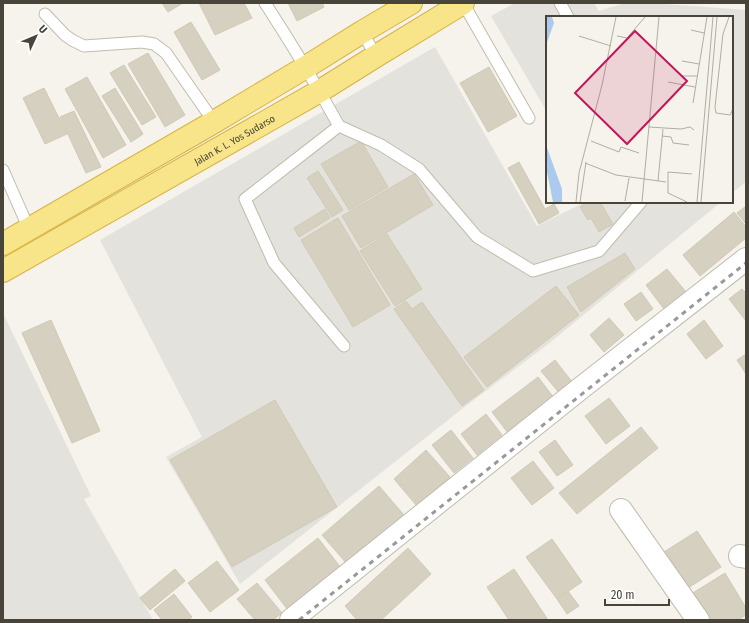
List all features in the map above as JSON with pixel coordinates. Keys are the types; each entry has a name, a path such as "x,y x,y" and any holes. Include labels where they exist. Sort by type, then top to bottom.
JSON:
{"highway":[{"path":"3,244 306,68 410,3"},
{"name":"Jalan K. L. Yos Sudarso","path":"3,270 320,91 463,3"}],"street":[{"path":"291,620 581,388 746,259"},
{"path":"621,510 698,620"}],"lane":[{"path":"265,3 290,41 339,126 381,145 419,169 477,237 533,271 599,252 640,203"},
{"path":"463,3 528,118"},
{"path":"560,3 567,16"},
{"path":"45,14 65,35 84,46 142,42 154,44 166,53 214,122"},
{"path":"362,32 376,56"},
{"path":"339,126 245,199 274,263 344,346"},
{"path":"3,170 29,229"}],"shaded area":[{"path":"515,3 594,3 599,11 625,3 651,3 746,10 746,182 733,192 733,16 546,16 546,110 491,16"},
{"path":"435,47 537,226 583,203 720,203 547,345 462,409 240,584 166,457 202,437 100,240"},
{"path":"3,313 91,496 84,499 153,620 3,620"}],"building":[{"path":"162,3 183,3 168,12"},
{"path":"199,3 244,3 252,18 215,35"},
{"path":"288,3 322,3 324,7 297,21"},
{"path":"191,22 220,70 202,80 174,32"},
{"path":"148,53 185,115 165,127 128,64"},
{"path":"124,65 156,117 142,125 110,73"},
{"path":"489,67 517,116 488,132 460,83"},
{"path":"87,77 126,145 103,158 65,89"},
{"path":"44,88 67,134 45,144 23,98"},
{"path":"115,88 143,134 131,142 102,96"},
{"path":"74,111 101,167 86,173 60,117"},
{"path":"361,141 388,187 349,210 321,164"},
{"path":"519,162 545,209 554,204 559,213 539,224 508,168"},
{"path":"318,171 343,210 332,217 307,178"},
{"path":"414,174 433,205 361,248 342,216"},
{"path":"586,203 601,203 613,224 599,232 591,218 588,220 580,207"},
{"path":"746,206 746,224 737,213"},
{"path":"325,209 330,218 299,237 294,228"},
{"path":"734,212 746,227 746,238 700,276 683,255"},
{"path":"338,218 390,305 353,327 301,240"},
{"path":"387,234 422,289 395,306 360,251"},
{"path":"625,253 635,269 581,312 567,287"},
{"path":"667,269 686,292 664,309 646,285"},
{"path":"556,286 579,315 487,387 464,357"},
{"path":"742,289 746,293 746,321 729,299"},
{"path":"641,292 653,309 636,321 624,304"},
{"path":"406,301 412,309 422,302 484,390 462,406 394,309"},
{"path":"609,318 624,335 604,352 590,335"},
{"path":"51,320 100,431 72,443 22,333"},
{"path":"704,320 723,346 706,359 687,334"},
{"path":"746,354 746,374 737,360"},
{"path":"555,360 573,383 560,394 541,371"},
{"path":"538,377 554,398 508,433 492,412"},
{"path":"609,398 630,426 606,444 585,416"},
{"path":"275,400 337,507 232,567 170,460"},
{"path":"486,414 502,435 477,455 461,434"},
{"path":"641,427 658,448 577,514 559,493"},
{"path":"451,430 473,458 454,473 432,445"},
{"path":"555,440 573,465 557,476 539,452"},
{"path":"426,450 450,477 417,506 394,479"},
{"path":"533,461 554,488 532,505 511,478"},
{"path":"379,486 404,515 347,564 322,535"},
{"path":"697,531 721,567 688,588 664,552"},
{"path":"318,538 341,568 288,610 265,580"},
{"path":"552,539 582,582 557,599 526,557"},
{"path":"408,548 431,574 381,620 357,620 345,606"},
{"path":"217,561 239,590 210,612 188,583"},
{"path":"175,569 185,581 150,610 140,598"},
{"path":"514,569 548,620 509,620 487,587"},
{"path":"725,573 746,608 746,615 738,620 702,620 688,596"},
{"path":"257,583 282,613 273,620 255,620 237,599"},
{"path":"568,591 579,606 567,614 557,599"},
{"path":"174,594 192,617 188,620 162,620 154,610"}],"railway":[{"path":"299,620 746,263"}]}
